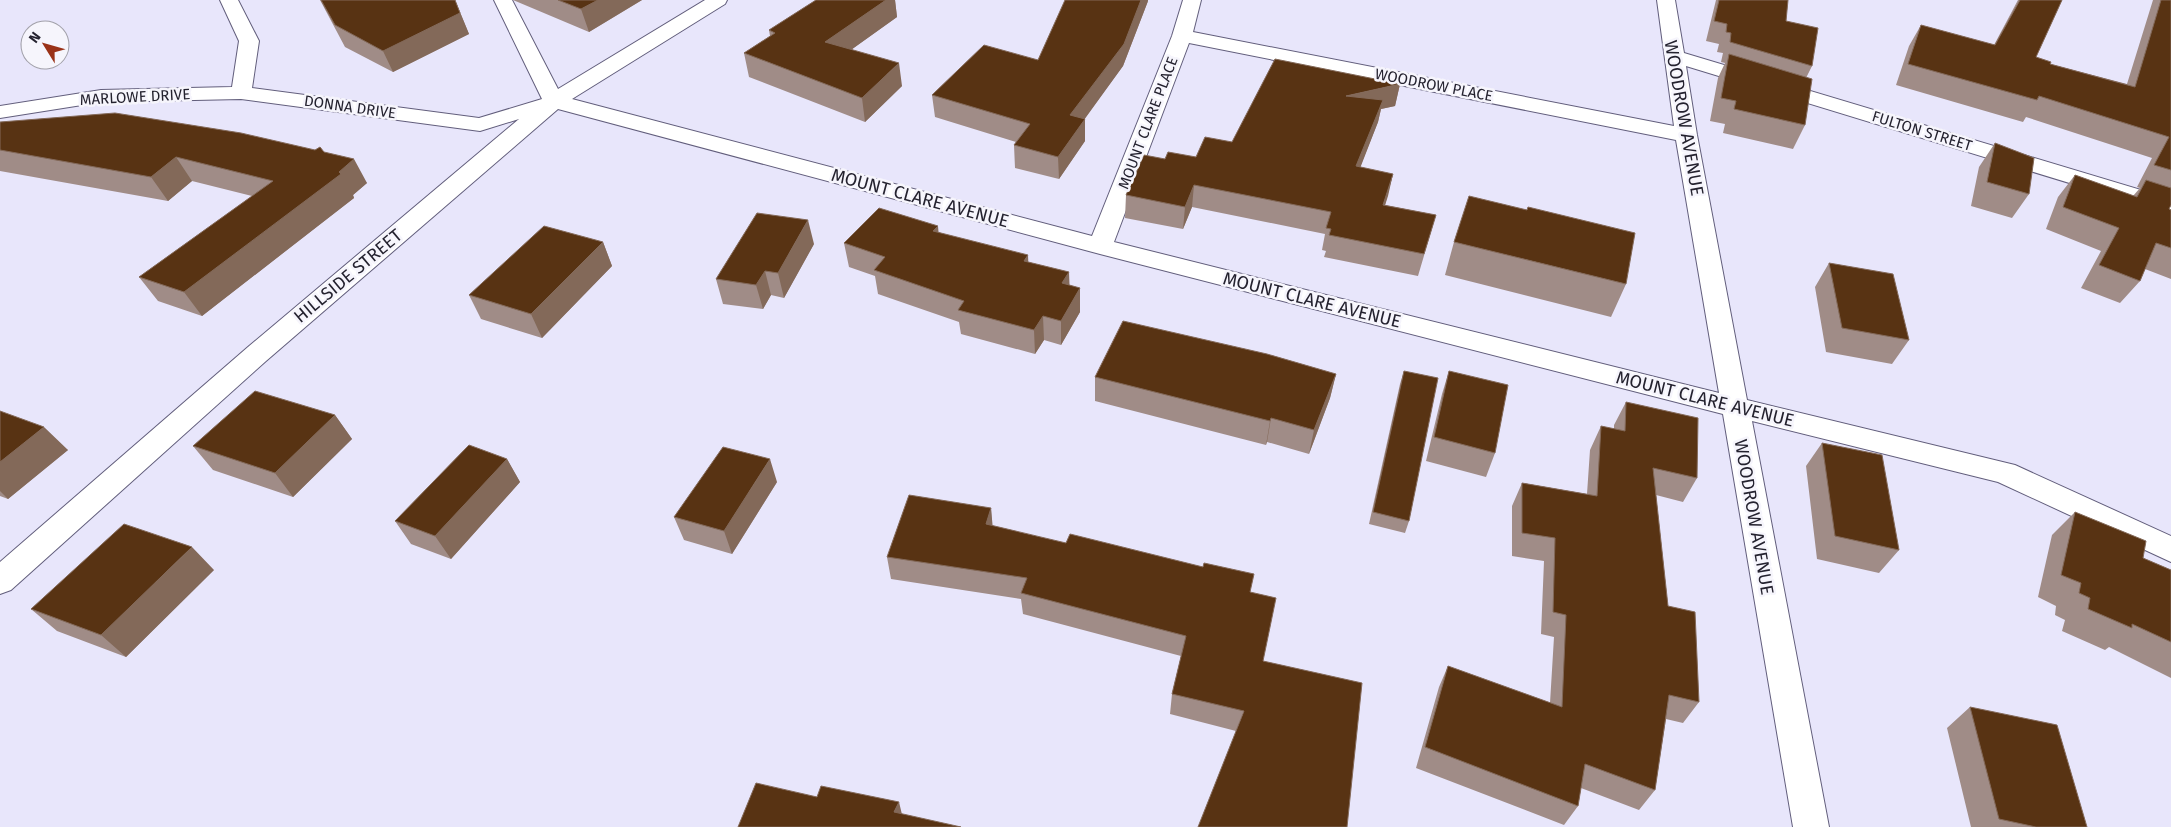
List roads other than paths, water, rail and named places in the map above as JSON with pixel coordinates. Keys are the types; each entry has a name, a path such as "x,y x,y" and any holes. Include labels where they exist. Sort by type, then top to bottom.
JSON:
{"street":[{"path":"229,0 249,42 241,93"},
{"path":"503,0 554,101"},
{"name":"HILLSIDE STREET","path":"0,580 257,354 554,101 718,0"},
{"name":"MOUNT CLARE PLACE","path":"1100,246 1182,36 1192,0"},
{"name":"WOODROW AVENUE","path":"1666,0 1686,135 1764,578 1811,827"},
{"name":"WOODROW PLACE","path":"1182,36 1686,135"},
{"name":"FULTON STREET","path":"1673,56 2171,207"},
{"name":"DONNA DRIVE","path":"241,93 480,124 554,101"},
{"name":"MARLOWE DRIVE","path":"0,112 101,96 241,93"},
{"name":"MOUNT CLARE AVENUE","path":"554,101 1100,246 1735,407 2005,473 2171,550"}]}
